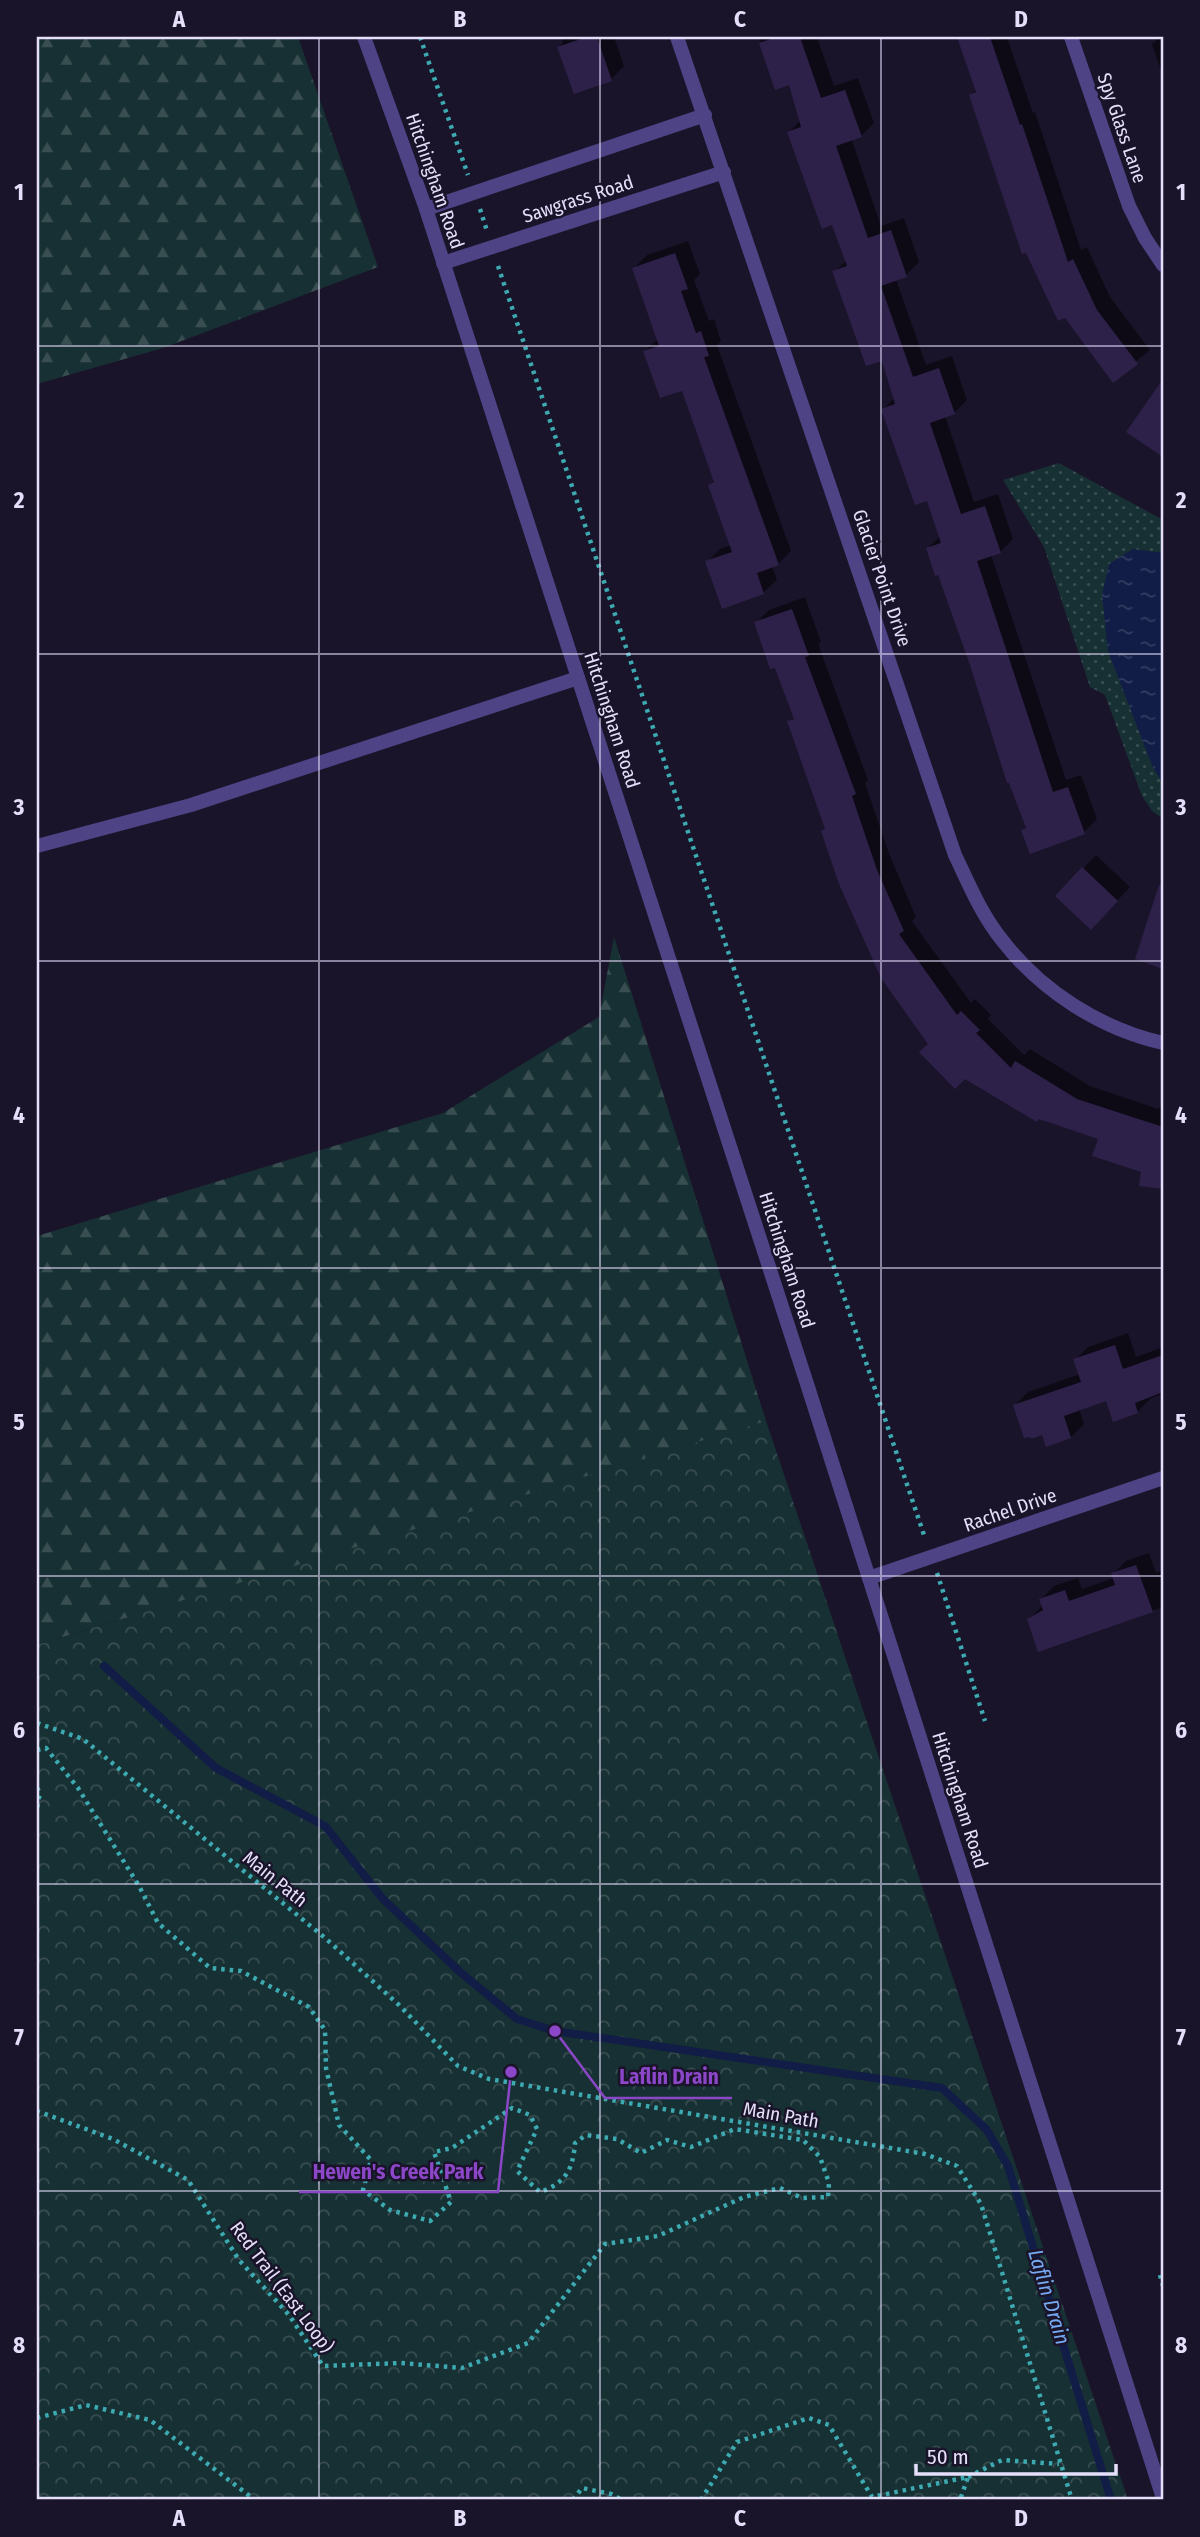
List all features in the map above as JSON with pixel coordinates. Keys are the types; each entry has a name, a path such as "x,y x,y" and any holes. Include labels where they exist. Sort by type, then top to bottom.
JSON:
{"street":[{"name":"Hitchingham Road","path":"364,37 426,209 1159,2470 1163,2498"},
{"name":"Glacier Point Drive","path":"677,37 955,855 979,905 1001,939 1027,970 1060,996 1099,1020 1138,1037 1163,1043"},
{"name":"Spy Glass Lane","path":"1071,37 1129,206 1145,239 1163,265"},
{"name":"Sawgrass Road","path":"426,209 705,116"},
{"name":"Sawgrass Road","path":"443,263 724,172"},
{"path":"37,846 191,804 578,678"},
{"name":"Rachel Drive","path":"869,1578 1163,1478"}],"path":[{"path":"420,37 985,1721"},
{"name":"Main Path","path":"37,1723 83,1739 324,1937 399,2005 457,2066 489,2079 925,2154 957,2166 981,2204 1072,2500"},
{"name":"Red Trail (East Loop)","path":"37,1750 46,1748 78,1788 139,1886 158,1923 210,1968 241,1971 309,2007 325,2031 326,2068 339,2126 371,2160 363,2190 390,2210 430,2221 452,2202 434,2152 452,2148 512,2108 530,2115 537,2129 517,2171 540,2192 554,2187 573,2165 575,2143 586,2135 617,2138 641,2152 667,2140 691,2147 736,2129 803,2140 820,2157 829,2183 828,2197 802,2199 780,2188 744,2197 658,2236 605,2244 528,2343 462,2368 401,2363 323,2366 289,2315 239,2260 188,2180 113,2139 37,2111"},
{"path":"37,1788 40,1793 37,1808"},
{"path":"1160,2275 1163,2286"},
{"path":"37,2418 86,2405 150,2420 255,2500"},
{"path":"701,2500 737,2442 809,2418 829,2425 872,2497 968,2477 1002,2460 1059,2464"},
{"path":"960,2500 968,2477"},
{"path":"573,2500 582,2488 611,2494 622,2500"}],"green space":[{"path":"37,37 298,37 378,267 163,348 37,384"},
{"path":"1059,463 1163,520 1163,819 1152,811 1142,796 1105,695 1090,687 1044,547 1003,480"},
{"path":"614,937 766,1421 37,2500 118,1620 37,1645 37,1236 443,1113 599,1017"},
{"path":"766,1421 1128,2500 37,2500 37,1645"}],"water":[{"path":"1133,549 1163,553 1163,783 1153,768 1108,651 1102,595 1109,564"}],"building":[{"path":"587,37 597,37 612,81 574,94 557,47"},
{"path":"777,37 800,37 821,98 845,90 862,137 836,146 868,238 891,230 907,277 881,286 913,377 939,368 955,414 930,423 961,514 985,506 1001,553 977,561 1053,792 1068,787 1085,834 1030,854 1021,830 1026,828 1007,783 970,665 926,548 941,543 927,501 915,505 881,409 895,404 882,361 866,366 832,271 847,266 832,225 822,229 787,132 801,127 789,85 775,90 759,43"},
{"path":"957,37 990,37 1068,262 1073,259 1097,310 1138,364 1113,383 1065,318 1058,321 1026,253 1022,254 969,95 976,92"},
{"path":"675,253 688,289 681,291 696,333 701,331 709,356 704,357 779,565 757,573 764,594 722,609 705,561 732,552 708,485 714,482 682,391 660,398 643,351 659,346 632,268"},
{"path":"1163,379 1163,457 1126,432"},
{"path":"792,609 809,656 805,657 856,794 852,796 877,870 904,931 899,934 957,1015 961,1011 980,1030 976,1033 1011,1068 1015,1061 1077,1099 1163,1127 1163,1189 1139,1186 1141,1172 1092,1156 1098,1139 1039,1119 1037,1122 965,1079 955,1089 919,1052 928,1044 881,978 839,884 821,831 825,829 787,721 794,719 775,668 770,669 754,622"},
{"path":"1082,867 1118,901 1091,930 1055,896"},
{"path":"1159,885 1163,885 1163,969 1135,959"},
{"path":"1115,1345 1123,1369 1163,1355 1163,1392 1135,1403 1138,1413 1113,1422 1106,1401 1064,1416 1071,1438 1046,1447 1042,1435 1031,1439 1024,1438 1013,1405 1081,1382 1073,1359"},
{"path":"1136,1565 1153,1612 1038,1652 1027,1619 1043,1610 1039,1599 1065,1590 1069,1601 1115,1585 1111,1573"}],"waterway":[{"name":"Laflin Drain","path":"104,1666 216,1768 325,1826 383,1899 459,1971 517,2019 555,2031 942,2088 987,2130 1008,2166 1111,2500"}],"place":[{"name":"Laflin Drain","path":"555,2031"},
{"name":"Hewen's Creek Park","path":"511,2072"}]}
